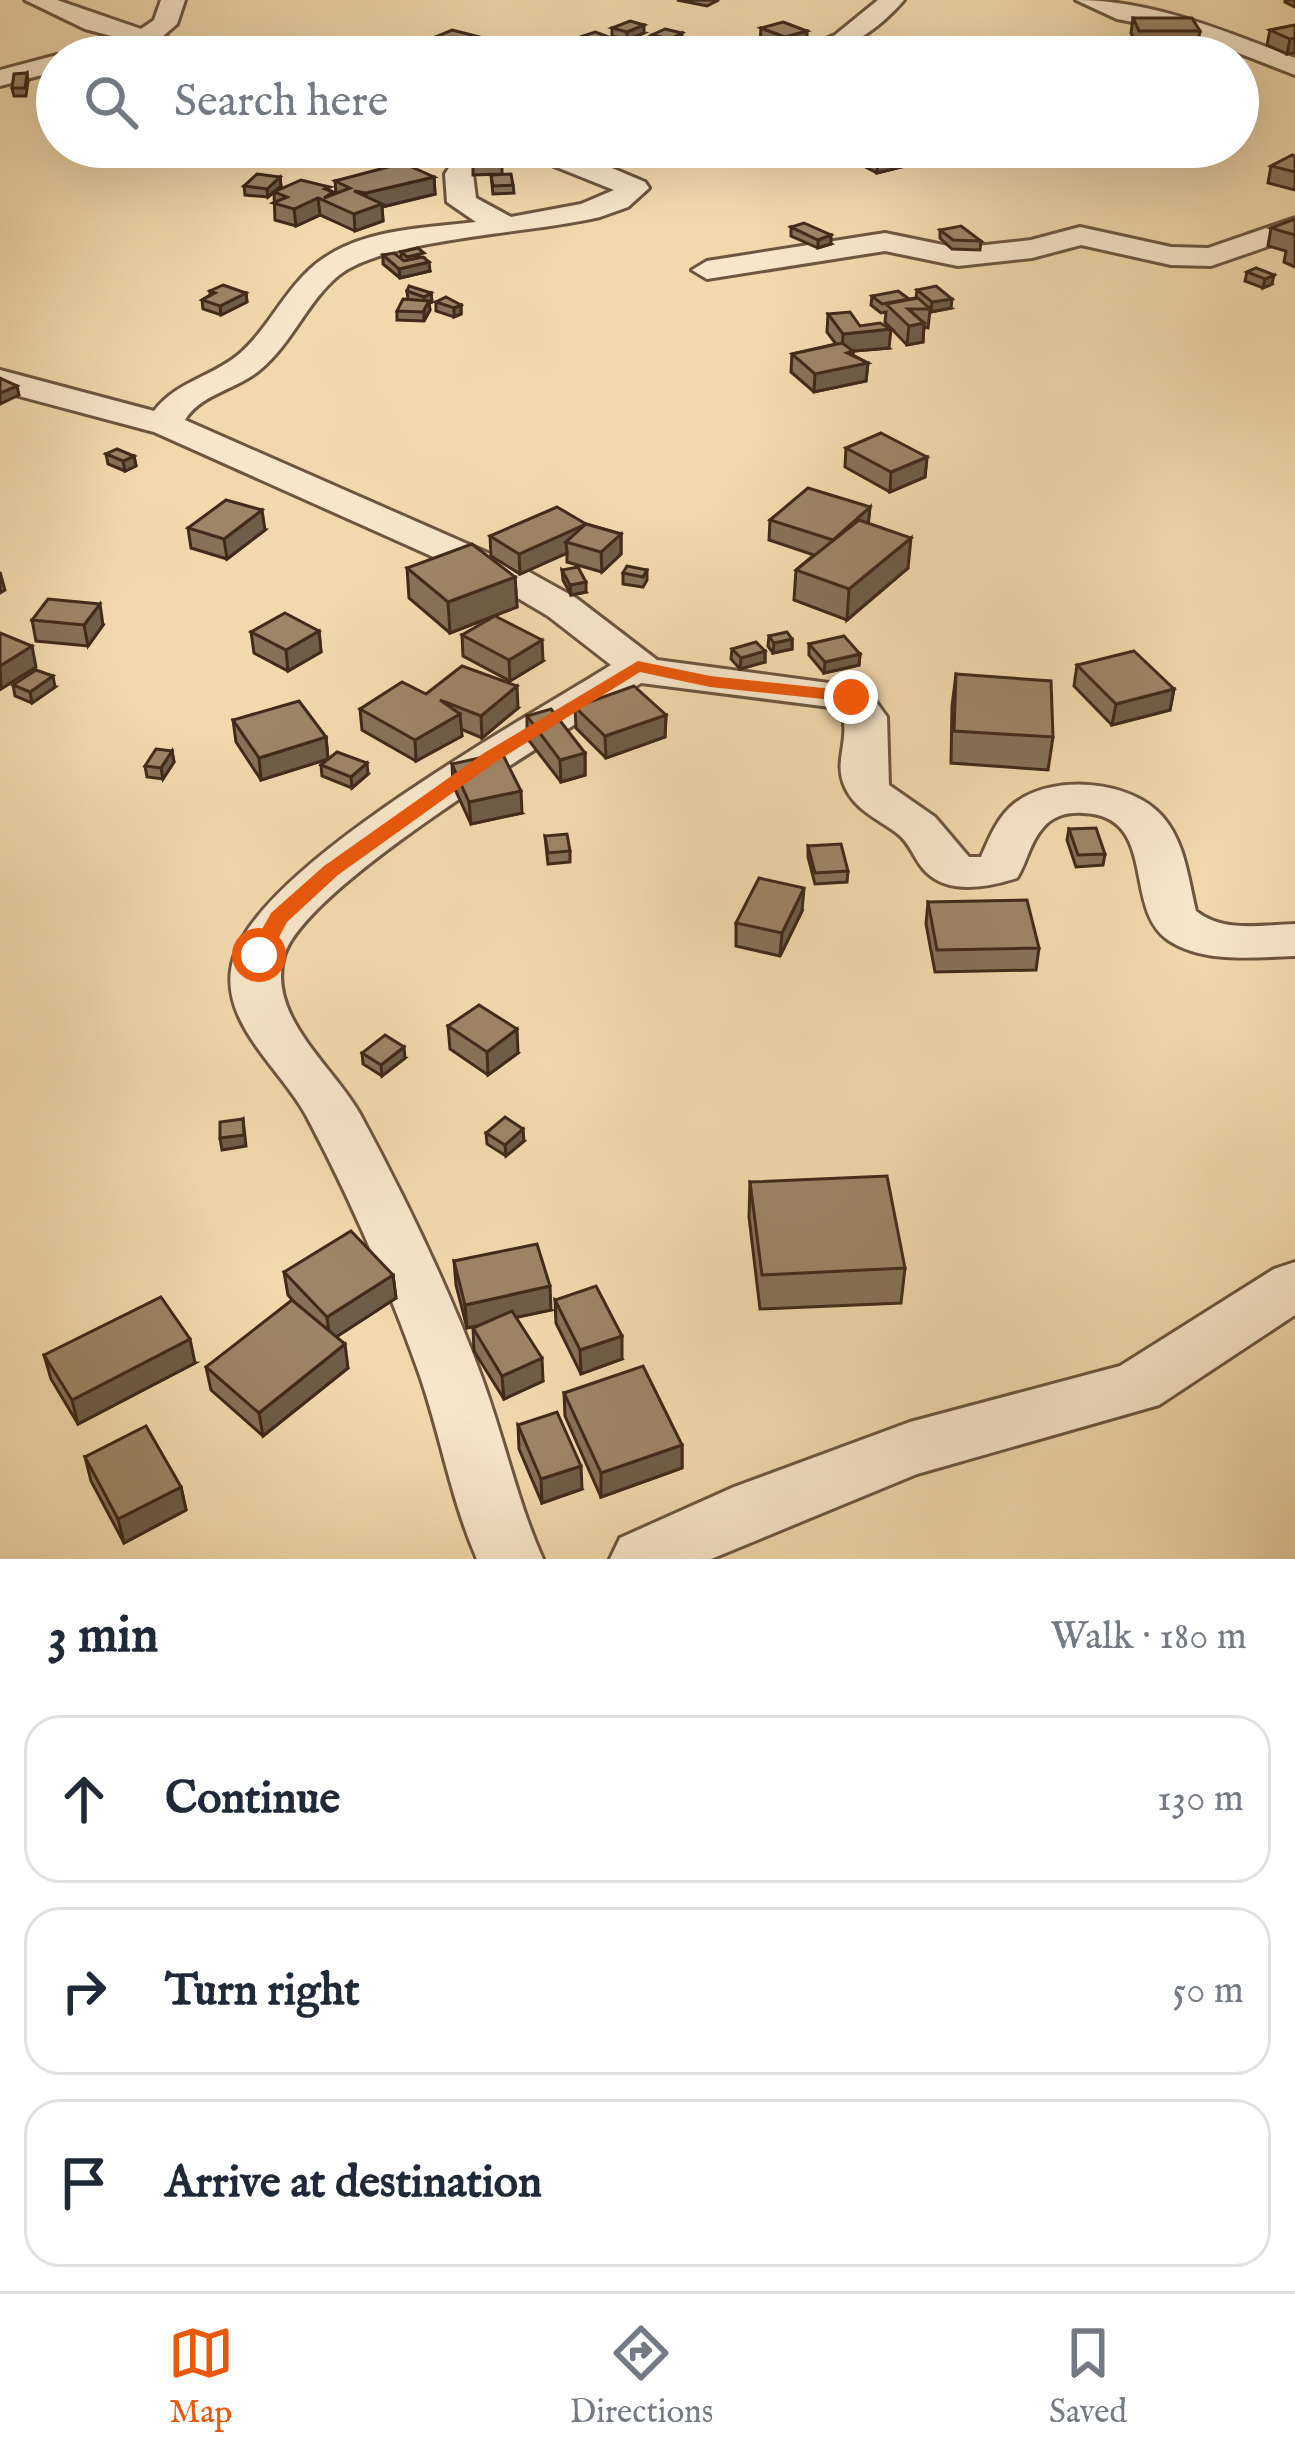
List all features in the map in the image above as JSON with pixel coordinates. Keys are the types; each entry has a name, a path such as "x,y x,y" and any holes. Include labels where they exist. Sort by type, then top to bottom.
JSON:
{"street":[{"path":"37,0 135,36"},
{"path":"145,36 165,24 173,0"},
{"path":"850,36 892,0"},
{"path":"1088,0 1216,36"},
{"path":"1259,53 1295,67"},
{"path":"0,78 36,69"},
{"path":"463,168 459,174 462,202 505,226"},
{"path":"166,425 173,407 252,361 302,293 335,262 385,243 505,226 623,199 635,188 584,168"},
{"path":"707,270 885,242 958,257 1032,249 1080,236 1171,256 1211,257 1295,227"},
{"path":"0,380 166,425 508,576 562,607 638,666 710,682 851,697 863,707 869,723 865,781 872,793 924,832 939,860 949,867 986,873 1000,868 1020,823 1036,811 1054,803 1099,800 1121,807 1150,831 1173,917 1182,928 1216,940 1295,940"},
{"path":"510,1559 493,1522 461,1409 418,1296 329,1108 266,1022 254,974 278,918 331,871 490,757 638,666"},
{"path":"643,1559 757,1507 889,1456 1137,1387 1295,1285"}],"building":[{"path":"1133,18 1192,18 1200,31 1139,31"},
{"path":"630,21 644,25 627,32 612,28"},
{"path":"783,22 807,31 782,36 761,28"},
{"path":"1295,25 1295,38 1290,39 1270,30"},
{"path":"665,29 682,33 676,36 652,35"},
{"path":"452,30 476,36 438,36"},
{"path":"27,73 25,88 12,88 14,74"},
{"path":"1292,155 1295,172 1271,166"},
{"path":"384,168 414,168 434,177 366,193 354,191 382,204 354,214 318,198 294,209 273,203 287,197 274,192 301,180 330,187 325,189 333,192 324,198 350,188 335,181"},
{"path":"257,174 280,177 267,189 244,186"},
{"path":"511,174 513,185 493,186 491,175"},
{"path":"1295,219 1295,235 1271,228"},
{"path":"804,223 831,235 818,240 791,227"},
{"path":"961,226 981,241 953,240 940,230"},
{"path":"418,248 424,253 407,257 401,252"},
{"path":"394,253 404,261 423,257 429,262 399,269 383,255"},
{"path":"1256,268 1274,275 1265,279 1247,272"},
{"path":"223,285 246,293 220,306 202,300 215,293 210,291"},
{"path":"409,286 431,293 424,297 407,291"},
{"path":"936,286 952,299 932,302 917,290"},
{"path":"898,291 909,299 882,304 872,296"},
{"path":"446,297 461,305 454,308 436,302"},
{"path":"918,298 930,309 908,309 924,323 909,326 886,304"},
{"path":"403,299 429,301 423,312 397,311"},
{"path":"850,312 860,326 880,323 891,329 843,334 828,314"},
{"path":"842,343 853,351 847,353 868,363 815,374 792,354"},
{"path":"0,378 17,386 0,393"},
{"path":"881,433 927,457 891,472 846,448"},
{"path":"117,449 134,456 123,461 106,454"},
{"path":"808,488 870,507 833,540 770,520"},
{"path":"226,500 262,510 224,539 188,528"},
{"path":"557,507 586,524 519,554 490,536"},
{"path":"859,520 911,538 849,589 796,570"},
{"path":"586,524 621,534 601,552 566,542"},
{"path":"472,544 515,577 448,602 407,568"},
{"path":"627,566 647,570 643,577 623,573"},
{"path":"578,567 586,582 570,585 562,570"},
{"path":"48,599 100,604 84,625 32,620"},
{"path":"285,613 319,631 286,650 251,632"},
{"path":"495,616 542,640 509,660 462,635"},
{"path":"787,632 792,639 774,643 769,636"},
{"path":"0,633 32,646 0,666"},
{"path":"844,636 860,654 825,662 809,644"},
{"path":"756,642 765,651 741,658 732,649"},
{"path":"1134,651 1174,689 1116,704 1077,665"},
{"path":"462,666 517,686 481,716 440,700 460,714 415,740 360,709 402,682 426,694"},
{"path":"36,670 53,676 30,692 13,685"},
{"path":"956,674 1051,681 1053,737 954,731"},
{"path":"634,686 666,715 605,736 575,707"},
{"path":"299,701 326,737 259,758 233,720"},
{"path":"551,709 585,753 560,760 527,716"},
{"path":"156,749 172,751 161,768 145,766"},
{"path":"337,752 367,763 351,777 321,765"},
{"path":"502,753 521,791 469,802 452,764"},
{"path":"1096,828 1105,854 1078,855 1069,829"},
{"path":"567,834 570,851 548,853 545,836"},
{"path":"841,844 848,871 815,873 808,846"},
{"path":"759,878 804,888 782,933 736,923"},
{"path":"1027,900 1039,948 937,950 928,902"},
{"path":"479,1005 517,1029 487,1052 448,1026"},
{"path":"385,1035 404,1047 381,1065 362,1053"},
{"path":"505,1117 523,1129 505,1145 486,1133"},
{"path":"243,1119 244,1135 220,1138 220,1122"},
{"path":"887,1176 905,1268 762,1275 750,1182"},
{"path":"351,1231 393,1275 327,1317 284,1272"},
{"path":"537,1244 550,1286 465,1305 454,1261"},
{"path":"596,1286 622,1336 580,1350 555,1300"},
{"path":"161,1297 190,1339 72,1400 44,1355"},
{"path":"292,1300 345,1344 259,1413 206,1367"},
{"path":"512,1311 542,1358 502,1376 473,1328"},
{"path":"643,1366 682,1445 601,1473 564,1393"},
{"path":"557,1412 581,1466 541,1479 518,1425"},
{"path":"146,1426 181,1487 118,1519 85,1457"}],"route":[{"path":"259,955 278,918 331,871 490,757 638,666 710,682 851,697"}]}
